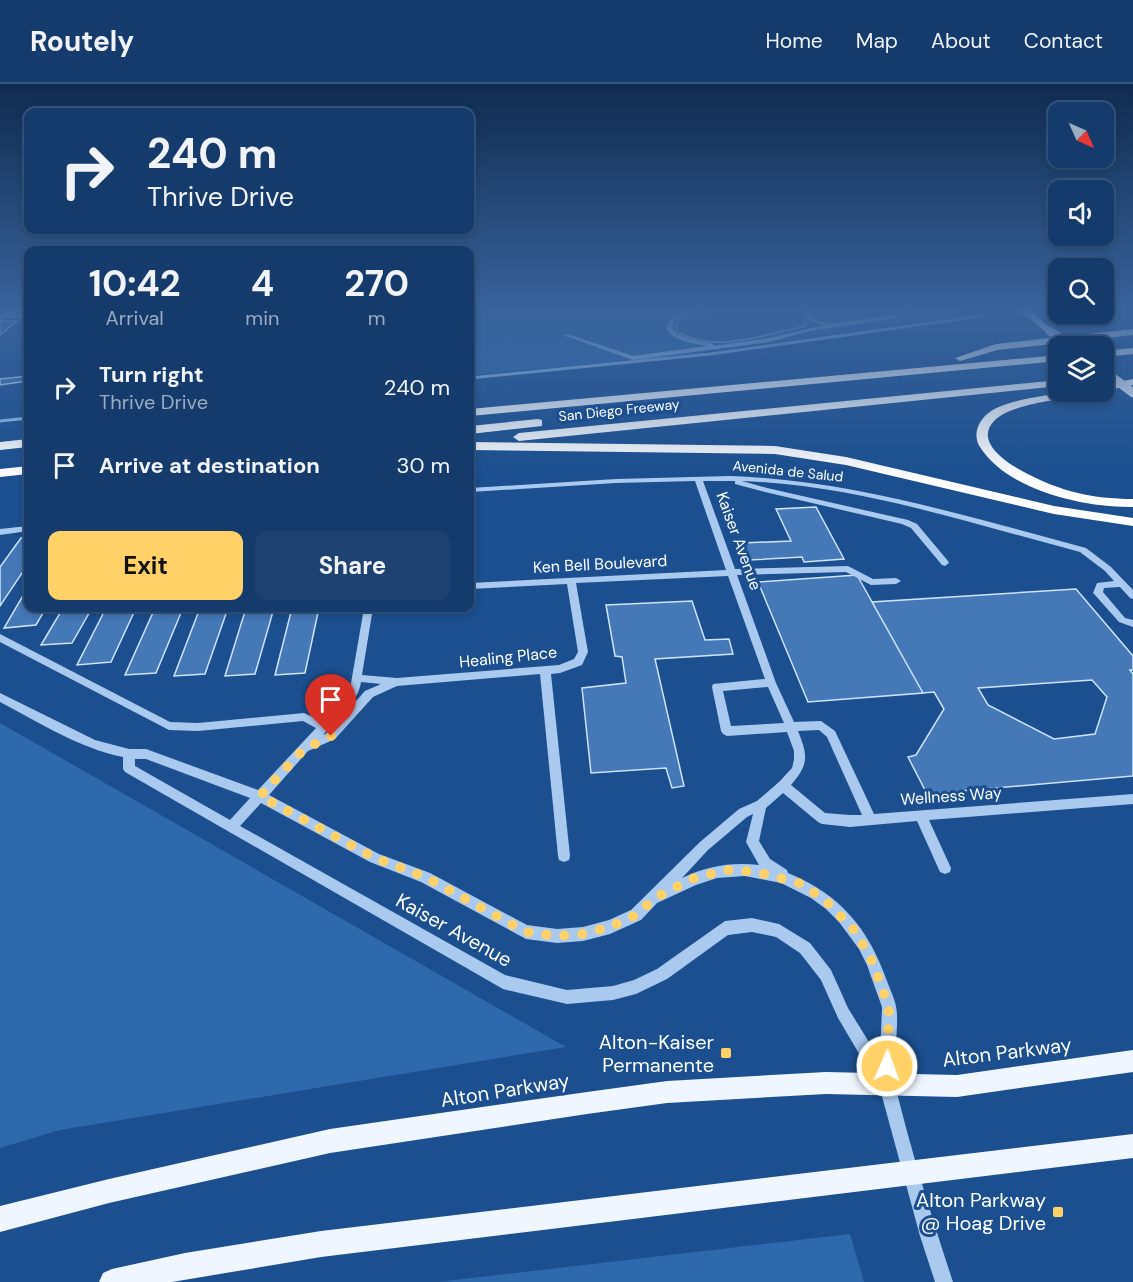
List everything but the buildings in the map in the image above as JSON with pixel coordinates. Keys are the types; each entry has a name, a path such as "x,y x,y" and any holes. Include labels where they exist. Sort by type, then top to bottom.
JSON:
{"highway":[{"name":"San Diego Freeway","path":"474,403 885,365"},
{"name":"San Diego Freeway","path":"474,413 985,365"},
{"path":"1114,377 1133,376"},
{"path":"1114,386 1133,382"},
{"name":"San Diego Freeway","path":"474,441 1048,384"},
{"path":"1048,401 997,413 984,424 981,432 986,447 1003,465 1038,485 1087,500 1110,504 1133,503"},
{"path":"474,430 613,416 643,424"},
{"path":"0,446 24,443"},
{"path":"474,446 775,450 846,461 1054,510 1133,522"},
{"path":"0,456 24,453"},
{"path":"0,473 24,470"},
{"path":"0,485 24,482"}],"main road":[{"path":"1114,379 1133,393"},
{"name":"Alton Parkway","path":"0,1219 109,1191 330,1141 667,1092 826,1083 957,1086 1133,1061"},
{"path":"112,1282 185,1266 333,1242 1133,1146"}],"street":[{"name":"Avenida de Salud","path":"474,490 730,478 826,487 888,499 1066,545 1094,557 1121,584"},
{"path":"730,478 765,490 905,522 914,526 945,563"},
{"name":"Kaiser Avenue","path":"698,479 771,683 800,751 800,759 797,770 783,786 761,805 742,813 671,878 655,898 636,915 610,927 583,934 557,936 526,932 425,877 375,858 260,796 146,754 129,756 129,769 503,982 567,997 613,993 636,987 662,974 725,928 752,925 779,931 805,948 826,975 843,1013 887,1086"},
{"path":"0,532 24,529"},
{"name":"Ken Bell Boulevard","path":"474,586 848,569 872,582 896,581"},
{"name":"Healing Place","path":"356,678 397,682 560,669 578,662 583,652 571,580"},
{"path":"1133,596 1121,584 1100,585 1098,593 1122,620 1133,624"},
{"path":"232,826 350,698 355,689 367,612"},
{"path":"0,638 169,726 198,727 304,717 324,727"},
{"path":"545,670 564,856"},
{"path":"303,750 331,736 369,694 397,682"},
{"path":"771,683 717,687 727,731 821,725 831,734 870,819"},
{"path":"0,697 70,735 129,756"},
{"name":"Wellness Way","path":"783,786 822,818 850,821 1133,799"},
{"name":"Kaiser Avenue","path":"761,805 752,842 765,863 789,879"},
{"path":"920,815 945,868"},
{"name":"Kaiser Avenue","path":"655,898 692,879 726,870 757,872 789,879 802,884 827,902 856,932 873,963 889,1008 887,1086"},
{"path":"887,1086 944,1282"}],"shaded area":[{"path":"474,365 582,365 474,375"},
{"path":"0,723 566,1047 60,1130 0,1148"},
{"path":"850,1234 864,1282 438,1282"}],"waterway":[{"path":"474,378 601,365"},
{"path":"0,421 24,418"}],"place":[{"name":"Alton-Kaiser Permanente","path":"726,1053"},
{"name":"Alton Parkway @ Hoag Drive","path":"1058,1212"}],"route":[{"path":"331,736 303,750 260,796 375,858 425,877 526,932 557,936 583,934 610,927 636,915 655,898 692,879 726,870 757,872 802,884 827,902 856,932 873,963 889,1008 887,1066"}]}
